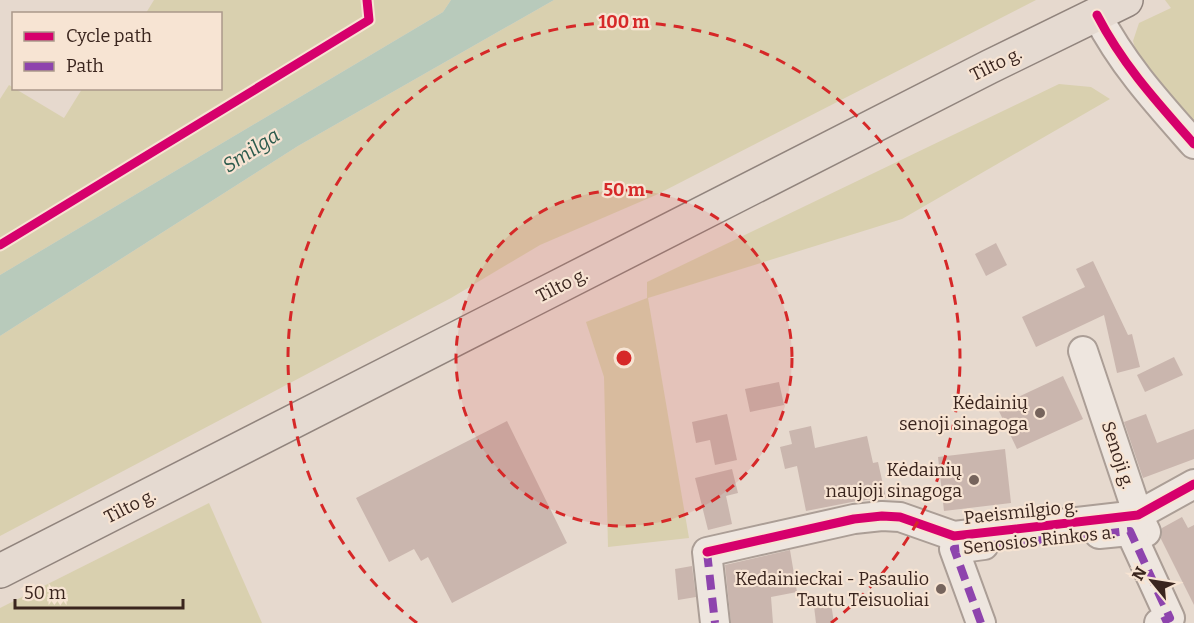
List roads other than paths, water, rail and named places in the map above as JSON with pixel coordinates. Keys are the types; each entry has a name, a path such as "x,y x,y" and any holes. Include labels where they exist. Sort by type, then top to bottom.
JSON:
{"main road":[{"name":"Tilto g.","path":"0,571 979,72 1126,0"}],"street":[{"path":"1097,15 1113,46 1139,82 1194,144"},
{"name":"Senoji g.","path":"1083,351 1138,515 1189,623"},
{"name":"Paeismilgio g.","path":"715,623 707,552 854,519 882,516 900,517 954,536 1138,515 1194,484"},
{"name":"Senosios Rinkos a.","path":"981,623 954,549 1130,531 1170,618 1159,623"}],"water":[{"name":"Smilga","path":"451,0 554,0 298,146 0,336 0,275 443,12"}],"place":[{"name":"Kėdainių senoji sinagoga","path":"1040,413"},
{"name":"Kėdainių naujoji sinagoga","path":"974,480"},
{"name":"Kedainieckai - Pasaulio Tautu Teisuoliai","path":"941,589"}]}
